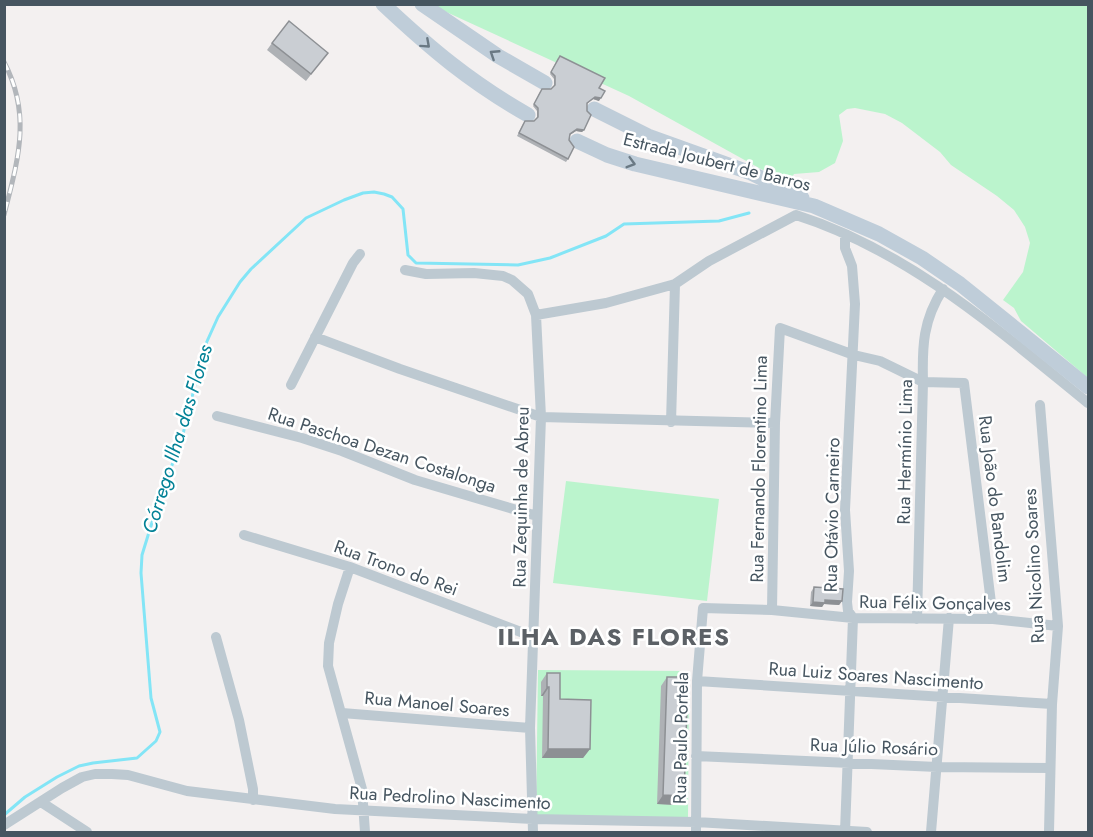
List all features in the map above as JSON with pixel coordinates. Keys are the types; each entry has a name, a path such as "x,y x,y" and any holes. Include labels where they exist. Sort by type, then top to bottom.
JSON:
{"main road":[{"path":"383,4 427,45 463,74 528,115"},
{"path":"422,4 498,56 545,83"},
{"name":"Estrada Joubert de Barros","path":"594,109 660,141 768,180 814,206 879,234 941,270 969,290 1089,387"},
{"name":"Estrada Joubert de Barros","path":"577,141 635,164 814,206"}],"street":[{"path":"536,315 606,303 675,284 709,261 796,215 845,234 909,267 943,289 1089,403"},
{"name":"Rua Otávio Carneiro","path":"845,234 846,248 854,278 854,355 845,510 849,571 847,602 848,611 853,618 845,832"},
{"path":"291,385 353,263 360,254"},
{"name":"Rua Zequinha de Abreu","path":"405,270 426,274 474,273 502,276 512,280 528,294 536,315 541,417 530,728 533,832"},
{"path":"671,422 675,284"},
{"name":"Rua Hermínio Lima","path":"917,619 922,351 932,307 943,289"},
{"name":"Rua Fernando Florentino Lima","path":"772,610 775,423 780,328 854,355"},
{"path":"315,337 400,369 541,417 775,423"},
{"path":"854,355 880,361 923,382"},
{"name":"Rua João do Bandolim","path":"923,382 964,383 993,619"},
{"name":"Rua Nicolino Soares","path":"1040,405 1058,626 1052,704 1049,832"},
{"name":"Rua Paschoa Dezan Costalonga","path":"217,416 302,438 415,480 537,516"},
{"name":"Rua Trono do Rei","path":"244,535 350,567 534,637"},
{"path":"350,567 329,643 328,666 362,789 365,832"},
{"name":"Rua Félix Gonçalves","path":"703,608 772,610 853,618 993,619 1058,626"},
{"name":"Rua Paulo Portela","path":"696,827 697,681 703,608"},
{"path":"931,832 949,618"},
{"path":"216,637 239,720 253,789 253,800"},
{"name":"Rua Luiz Soares Nascimento","path":"697,681 1052,704"},
{"name":"Rua Manoel Soares","path":"342,712 530,728"},
{"name":"Rua Júlio Rosário","path":"696,756 937,767 1050,768"},
{"name":"Rua Pedrolino Nascimento","path":"4,825 62,788 82,777 95,774 128,775 187,791 253,800 365,810 696,827 867,832"},
{"path":"41,802 87,832"}],"green space":[{"path":"431,5 1088,5 1088,378 1021,321 1014,308 1003,300 1023,272 1030,243 1025,227 1014,210 951,165 940,152 902,123 885,114 855,108 847,109 839,115 843,141 835,163 819,172 794,174 788,184 629,96"},
{"path":"566,481 719,499 707,601 553,583"},
{"path":"538,670 689,671 688,817 536,817"}],"building":[{"path":"289,21 328,53 311,74 272,43"},
{"path":"560,56 605,78 599,88 605,91 601,98 595,97 587,103 587,111 591,115 584,130 577,129 570,134 569,140 574,147 568,159 519,133 525,121 534,121 538,117 538,108 534,104 542,89 551,89 555,85 555,76 551,72"},
{"path":"814,587 843,589 842,601 813,602"},
{"path":"547,673 560,673 560,699 591,700 590,749 548,749 549,687 547,687"},
{"path":"667,677 688,677 684,796 663,795"}],"waterway":[{"name":"Córrego Ilha das Flores","path":"4,815 25,797 79,766 137,758 156,741 160,732 151,698 141,573 142,555 183,434 204,348 218,317 251,269 306,218 363,193 384,194 392,197 403,209 408,255 416,263 518,265 550,258 606,236 624,224 719,221 749,213"}],"railway":[{"path":"4,62 13,82 20,119 18,156 4,215"}],"district":[{"name":"ILHA DAS FLORES","path":"614,637"}]}
